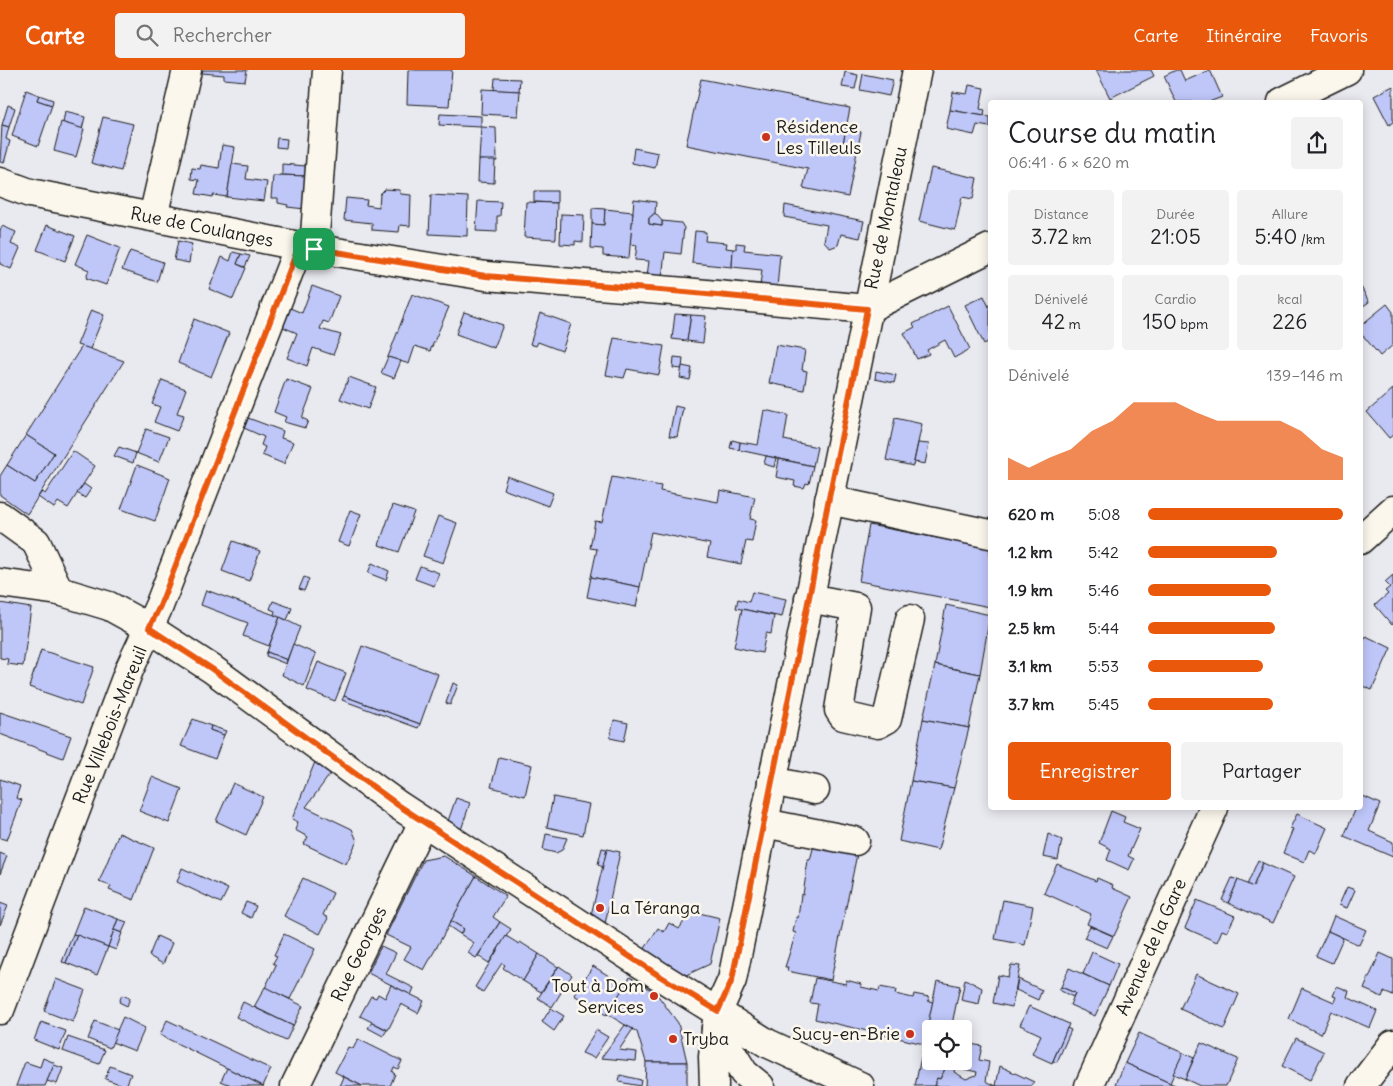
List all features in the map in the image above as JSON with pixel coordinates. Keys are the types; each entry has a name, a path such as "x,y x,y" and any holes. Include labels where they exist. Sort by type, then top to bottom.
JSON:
{"street":[{"path":"153,217 187,70"},
{"name":"Rue Villebois-Mareuil","path":"0,1010 129,670 160,606 307,248 327,70"},
{"name":"Rue de Montaleau","path":"714,1086 713,1057 717,1019 732,980 917,70"},
{"path":"1286,100 1347,70"},
{"name":"Rue de Coulanges","path":"0,182 30,192 307,248 486,276 867,309"},
{"path":"867,309 988,249"},
{"path":"829,500 988,534"},
{"path":"1363,537 1393,510"},
{"path":"0,516 36,542 59,592"},
{"path":"0,583 59,592 109,606 149,628 212,669 423,822 658,975 717,1019 860,1086"},
{"path":"809,598 856,606 839,710 843,716 878,724 887,719 910,619"},
{"path":"772,782 815,790"},
{"name":"Avenue de la Gare","path":"1089,1086 1213,810"},
{"name":"Rue Georges","path":"295,1086 423,822"},
{"path":"764,823 855,841"},
{"path":"717,1019 744,1073 760,1086"},
{"path":"1361,1086 1393,1044"}],"building":[{"path":"203,70 247,70 245,81 224,79 224,75 202,73"},
{"path":"408,70 452,70 449,106 407,104"},
{"path":"1096,70 1151,70 1154,76 1110,98"},
{"path":"1180,70 1185,81 1210,70 1222,97 1214,100 1175,100 1164,76"},
{"path":"845,72 858,75 855,89 842,87"},
{"path":"863,74 893,80 889,96 860,90"},
{"path":"495,78 520,79 519,91 494,90"},
{"name":"Résidence Les Tilleuls","path":"701,79 850,108 843,144 858,147 848,197 803,188 808,169 686,145"},
{"path":"969,85 984,88 980,109 985,110 984,116 950,110 953,92 967,94"},
{"path":"1393,86 1393,122 1389,125 1374,96"},
{"path":"482,89 520,91 518,116 481,114"},
{"path":"26,90 39,95 37,100 52,105 38,146 12,136"},
{"path":"39,95 53,100 52,105 37,100"},
{"path":"8,105 15,108 9,127 2,125"},
{"path":"950,110 988,117 988,127 977,125 974,135 946,129"},
{"path":"65,112 85,117 82,129 63,123"},
{"path":"440,114 481,116 481,127 439,125"},
{"path":"103,117 133,124 121,171 91,163"},
{"path":"61,122 84,129 76,157 54,151"},
{"path":"2,125 9,127 6,139 10,141 4,163 0,162"},
{"path":"481,127 496,128 497,161 479,160"},
{"path":"846,129 861,132 858,147 843,144"},
{"path":"277,138 287,139 286,148 276,147"},
{"path":"222,145 235,147 227,197 196,194 199,180 191,179 192,168 200,169 201,165 219,168"},
{"path":"634,148 658,153 655,168 632,163"},
{"path":"479,160 495,160 494,183 478,182"},
{"path":"232,164 248,166 246,179 267,182 264,201 227,197"},
{"path":"282,164 306,166 305,176 282,175"},
{"path":"931,168 977,178 973,199 962,197 955,230 919,221"},
{"path":"273,176 307,176 305,209 287,207 288,205 278,203 278,198 271,198"},
{"path":"385,189 399,190 401,194 411,195 410,226 400,225 399,232 372,230 372,223 344,220 346,198 367,200 366,205 379,207 380,194"},
{"path":"534,191 557,191 557,203 534,202"},
{"path":"431,195 468,197 467,236 429,234"},
{"path":"634,199 656,202 655,213 649,218 649,224 662,226 662,221 681,223 684,228 681,254 665,252 662,278 647,276 649,261 635,260 637,245 630,244"},
{"path":"478,201 501,202 500,216 497,216 497,232 476,231"},
{"path":"526,202 557,203 556,239 524,237"},
{"path":"785,205 864,221 860,238 841,234 838,245 830,248 824,241 827,225 784,217"},
{"path":"592,208 605,209 604,225 592,224"},
{"path":"605,209 633,212 629,258 603,256 603,249 591,248 592,224 604,225"},
{"path":"655,213 662,221 662,226 649,224 649,218"},
{"path":"561,214 584,215 583,242 575,241 575,245 560,244"},
{"path":"47,225 75,236 65,261 37,250"},
{"path":"2,226 16,232 11,244 20,248 11,269 0,264 0,231"},
{"path":"695,231 706,232 705,241 727,243 726,248 733,249 732,267 692,263"},
{"path":"87,235 120,248 106,285 86,278 89,270 75,264"},
{"path":"178,241 192,244 189,263 174,260"},
{"path":"736,243 745,244 744,250 780,254 777,288 760,286 762,270 732,267 733,249 736,249"},
{"path":"130,251 163,262 157,282 122,270"},
{"path":"233,252 241,254 237,264 246,268 233,299 209,289 222,257 230,261"},
{"path":"241,254 250,256 245,267 237,264"},
{"path":"312,286 339,296 329,323 323,321 320,329 341,335 333,355 313,348 307,366 287,358 297,333 283,327 290,308 302,313"},
{"path":"1363,291 1369,302 1363,306"},
{"path":"412,294 449,307 430,351 415,346 409,364 388,357"},
{"path":"984,296 988,305 988,342 984,344 965,305"},
{"path":"1387,304 1393,312 1393,345 1380,356 1363,336 1363,324"},
{"path":"948,306 970,349 954,358 945,340 927,350 929,354 917,359 904,333 915,327 913,324"},
{"path":"91,310 104,315 90,349 77,345"},
{"path":"464,312 503,325 494,348 456,334"},
{"path":"540,313 571,324 562,351 538,342 536,346 530,344"},
{"path":"675,314 691,315 687,341 672,339"},
{"path":"691,315 706,316 703,343 687,341"},
{"path":"194,319 229,333 211,377 178,363"},
{"path":"614,338 664,346 659,375 627,369 624,378 606,375"},
{"path":"776,345 805,350 802,370 807,371 804,390 769,383"},
{"path":"82,346 124,361 27,514 0,495 0,476 7,465 35,483 54,453 26,435"},
{"path":"388,357 401,361 394,378 381,373"},
{"path":"674,357 683,358 682,369 673,368"},
{"path":"682,366 692,368 690,380 680,378"},
{"path":"876,371 896,375 894,383 875,379"},
{"path":"349,377 376,387 368,409 340,399"},
{"path":"286,379 313,389 302,418 308,421 305,428 284,422 286,417 274,412"},
{"path":"162,380 186,389 177,413 184,415 177,431 154,422 160,407 152,404"},
{"path":"1393,389 1393,435 1389,438 1367,412"},
{"path":"675,406 683,408 677,437 669,436"},
{"path":"764,410 788,415 784,440 817,447 813,466 739,450 740,442 758,445"},
{"path":"248,418 283,431 281,438 293,442 284,464 262,455 265,447 261,445 264,437 244,428"},
{"path":"895,418 922,424 913,466 886,460"},
{"path":"146,429 169,437 159,462 136,453"},
{"path":"26,435 54,453 35,483 7,465"},
{"path":"732,440 740,442 739,450 730,448"},
{"path":"918,443 929,444 925,464 914,462"},
{"path":"119,447 136,453 133,463 114,456"},
{"path":"73,451 95,466 68,508 58,502 54,508 38,497 42,492 45,494"},
{"path":"766,456 776,458 774,467 764,464"},
{"path":"779,459 813,466 809,484 806,483 804,488 794,486 795,481 776,477"},
{"path":"137,465 170,478 155,521 121,509"},
{"path":"507,476 553,493 548,506 503,489"},
{"path":"612,477 661,486 660,491 718,502 720,490 755,497 750,519 756,520 752,542 746,541 741,564 707,557 710,544 651,532 640,587 591,577 597,549 590,548 595,521 602,522"},
{"path":"84,484 91,489 85,498 77,493"},
{"path":"393,505 414,512 399,552 379,545"},
{"path":"350,510 361,514 349,546 338,542"},
{"path":"438,516 457,523 443,563 423,556"},
{"path":"869,525 988,548 988,607 859,581"},
{"path":"233,541 260,551 249,581 222,571"},
{"path":"372,563 389,571 386,580 368,573"},
{"path":"420,566 439,573 434,586 415,579"},
{"path":"1393,575 1392,625 1375,605 1388,594 1385,591 1390,587 1385,582"},
{"path":"304,577 309,579 304,591 299,589"},
{"path":"591,577 640,587 636,607 587,597"},
{"path":"206,590 280,617 269,646 243,636 248,623 201,605"},
{"path":"752,592 786,599 782,617 736,608 738,599 749,602"},
{"path":"273,601 292,608 287,620 274,615 275,611 270,609"},
{"path":"0,603 31,608 23,666 7,664 8,659 0,658"},
{"path":"946,605 988,615 988,627 980,674 935,665"},
{"path":"742,609 774,616 771,634 766,633 762,653 734,647"},
{"path":"280,617 300,627 287,660 267,652"},
{"path":"1366,636 1391,648 1372,690 1363,686 1363,642"},
{"path":"293,644 316,654 304,686 282,675"},
{"path":"362,646 438,674 420,724 344,696"},
{"path":"41,650 94,667 81,705 29,687"},
{"path":"267,652 287,660 286,664 266,656"},
{"path":"318,662 346,673 335,701 307,690"},
{"path":"935,665 980,674 969,728 923,719"},
{"path":"453,683 458,685 450,705 446,703"},
{"path":"344,696 420,724 418,728 342,700"},
{"path":"0,712 71,736 63,758 0,734"},
{"path":"193,719 211,726 210,730 224,735 215,759 181,746"},
{"path":"923,719 969,728 954,788 911,781"},
{"path":"614,720 628,723 624,741 610,738"},
{"path":"211,726 226,731 224,735 210,730"},
{"path":"499,757 532,765 525,796 491,787"},
{"path":"315,762 331,773 306,807 352,829 357,841 346,864 304,844 308,837 295,830 298,822 292,819"},
{"path":"152,777 182,789 169,823 139,811"},
{"path":"0,779 20,786 16,798 22,800 7,840 0,838"},
{"path":"911,781 954,788 938,850 899,841"},
{"path":"233,783 263,797 246,835 216,821"},
{"path":"1363,796 1380,804 1369,831 1393,842 1393,857 1344,836 1355,810 1363,810"},
{"path":"553,797 589,804 583,835 547,827"},
{"path":"456,798 470,803 461,830 448,821"},
{"path":"1111,811 1125,817 1123,822 1140,829 1128,856 1134,859 1129,870 1107,860 1111,849 1099,843"},
{"path":"1297,814 1327,828 1316,853 1309,850 1304,862 1283,853 1293,829 1290,828"},
{"path":"119,833 154,848 134,900 109,890 111,886 99,882"},
{"path":"546,834 567,838 562,850 556,853 543,850"},
{"path":"1048,834 1062,840 1058,860 1043,857"},
{"path":"814,845 857,854 831,980 787,971 788,967 785,967 796,933 793,932 796,917 798,918 808,860 810,860"},
{"path":"602,848 607,849 603,868 598,864"},
{"path":"607,849 620,852 605,924 591,915"},
{"path":"0,853 7,856 0,874"},
{"path":"444,856 476,876 424,970 404,959 411,947 386,935 423,860"},
{"path":"1258,860 1263,863 1253,887 1247,885"},
{"path":"1263,863 1294,877 1273,923 1228,903 1238,880 1253,887"},
{"path":"1057,864 1096,881 1097,878 1113,885 1112,888 1132,897 1114,936 1087,924 1091,914 1044,893"},
{"path":"182,868 228,889 221,903 177,882"},
{"path":"476,876 506,896 493,917 500,922 476,958 468,953 474,943 460,934 464,929 451,921"},
{"path":"303,878 333,893 323,915 328,918 320,934 284,916"},
{"path":"1232,878 1238,880 1228,903 1222,900"},
{"path":"1347,887 1355,890 1347,908 1339,905"},
{"path":"1003,900 1033,906 1025,945 995,939"},
{"path":"1197,900 1235,916 1227,932 1222,930 1217,942 1185,928"},
{"path":"246,902 256,906 251,918 241,913"},
{"path":"0,903 8,906 0,925"},
{"path":"84,906 118,919 108,947 73,934"},
{"path":"691,911 720,918 710,964 684,976 644,950 658,928 664,932 669,923 679,929"},
{"path":"1334,916 1366,930 1359,945 1328,931"},
{"path":"118,919 127,922 122,933 114,930"},
{"path":"451,921 464,929 460,934 448,926"},
{"path":"500,922 511,929 489,963 478,956"},
{"path":"1090,926 1113,936 1107,948 1084,938"},
{"path":"114,930 122,933 116,950 108,947"},
{"path":"1328,931 1343,938 1332,963 1316,956"},
{"path":"73,934 77,935 66,963 62,962"},
{"path":"284,934 315,949 290,999 265,988 276,965 273,963 277,956 274,955"},
{"path":"77,935 108,947 97,975 66,963"},
{"path":"157,936 172,943 163,964 149,956"},
{"path":"506,936 539,954 523,981 503,968 505,965 502,963 483,992 475,987"},
{"path":"381,946 396,953 386,974 414,988 411,995 368,973"},
{"path":"1092,952 1118,964 1109,986 1083,974"},
{"path":"1380,953 1393,959 1393,996 1384,992 1382,997 1364,989"},
{"path":"539,954 558,967 541,992 523,981"},
{"path":"1011,965 1020,966 1012,1007 993,1003 998,975 1008,977"},
{"path":"559,966 572,975 552,1007 538,998"},
{"path":"593,966 625,986 606,1015 574,995"},
{"path":"1069,968 1109,986 1095,1016 1070,1005 1075,993 1061,987"},
{"path":"1196,974 1239,994 1224,1029 1180,1009"},
{"path":"630,977 656,993 678,1023 687,1062 646,1062 637,1032 607,1014"},
{"path":"815,978 846,984 846,980 861,984 861,987 879,991 880,987 896,990 895,994 913,998 914,994 929,997 928,1001 933,1002 929,1020 922,1020 922,1044 815,1019 818,1004 810,1003"},
{"path":"56,979 85,990 73,1022 44,1011"},
{"path":"965,979 982,988 979,1004 961,1000"},
{"path":"1018,979 1042,990 1038,1000 1016,990"},
{"path":"937,981 960,986 953,1020 929,1020"},
{"path":"391,985 424,1001 418,1013 401,1004 388,1030 360,1016 371,996 376,998 378,994 385,998"},
{"path":"1337,986 1349,991 1347,997 1377,1011 1370,1028 1331,1011 1321,1034 1289,1019 1302,988 1334,1002 1336,997 1333,996"},
{"path":"265,987 303,1006 293,1026 254,1007"},
{"path":"1061,987 1075,993 1073,997 1059,990"},
{"path":"122,995 130,998 127,1006 119,1002"},
{"path":"243,1002 293,1026 286,1041 236,1017"},
{"path":"1029,1006 1069,1024 1052,1063 1032,1054 1041,1035 1020,1025"},
{"path":"551,1008 564,1016 554,1031 542,1022"},
{"path":"123,1017 145,1028 135,1051 112,1042"},
{"path":"167,1020 271,1069 263,1086 160,1035"},
{"path":"95,1021 118,1030 110,1048 88,1039"},
{"path":"41,1022 66,1031 59,1050 34,1040"},
{"path":"372,1022 387,1030 383,1036 368,1028"},
{"path":"625,1025 633,1029 619,1050 637,1052 636,1061 601,1058"},
{"path":"1067,1028 1071,1030 1057,1062 1053,1061"},
{"path":"596,1030 608,1037 594,1058 582,1053"},
{"path":"1139,1033 1183,1053 1170,1083 1125,1063"},
{"path":"68,1037 105,1050 99,1064 63,1051"},
{"path":"1296,1038 1324,1052 1310,1080 1282,1066"},
{"path":"358,1039 402,1061 398,1069 394,1067 392,1072 395,1074 390,1086 362,1086 335,1072 348,1047 353,1049"},
{"path":"1201,1043 1238,1059 1226,1086 1200,1086 1185,1079"},
{"path":"972,1044 982,1046 979,1060 989,1062 986,1081 996,1086 934,1086 937,1078 940,1079 944,1070 954,1070 954,1072 966,1079 976,1075 977,1072 968,1070 972,1070"},
{"path":"922,1053 922,1070 944,1070 940,1079 937,1078 934,1086 915,1086"},
{"path":"1183,1053 1194,1058 1185,1079 1173,1074"},
{"path":"43,1058 55,1063 45,1086 16,1086 25,1062 40,1067"},
{"path":"646,1062 687,1062 687,1086 645,1086"},
{"path":"1125,1063 1178,1086 1121,1086 1116,1084"},
{"path":"54,1065 63,1068 57,1084 47,1081"},
{"path":"110,1066 131,1074 126,1086 105,1079"},
{"path":"1000,1066 1034,1082 1032,1086 996,1086"},
{"path":"227,1068 263,1086 233,1086 221,1081"},
{"path":"620,1075 641,1080 640,1086 619,1082"},
{"path":"344,1077 362,1086 340,1086"}],"place":[{"name":"Résidence Les Tilleuls","path":"766,137"},
{"name":"La Téranga","path":"600,908"},
{"name":"Tout à Dom Services","path":"654,996"},
{"name":"Sucy-en-Brie","path":"910,1034"},
{"name":"Tryba","path":"673,1039"}],"route":[{"path":"299,246 314,249 486,276 867,309 732,980 718,1011 658,975 398,805 212,669 149,628 160,606 299,246"}]}
